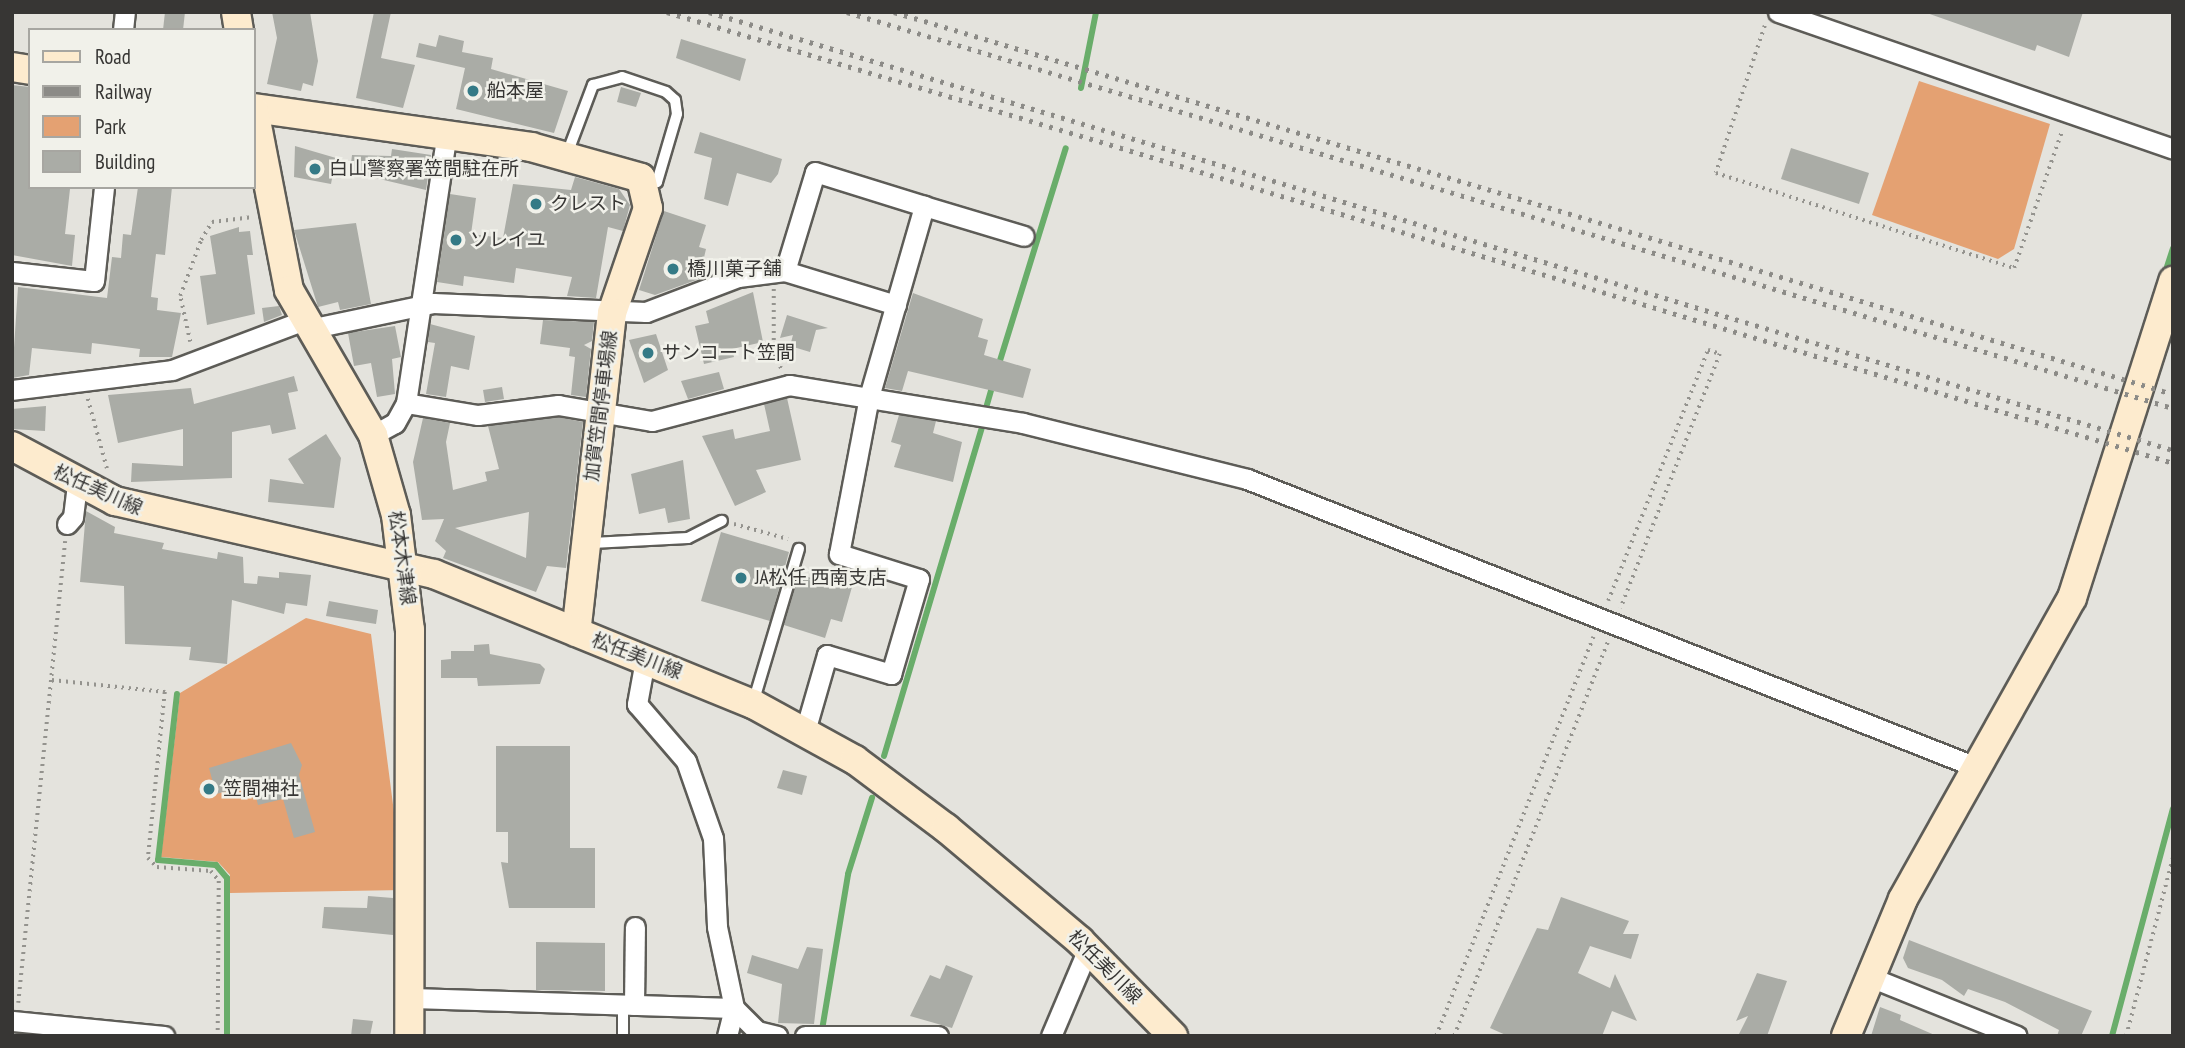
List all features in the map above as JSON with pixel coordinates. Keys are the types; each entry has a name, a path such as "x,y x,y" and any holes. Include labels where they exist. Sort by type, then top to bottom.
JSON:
{"main road":[{"path":"256,109 567,155 632,174 645,186"},
{"name":"松本木津線","path":"256,121 272,214 289,290 373,436 391,490 410,630 412,998 409,1036"},
{"name":"加賀笠間停車場線","path":"576,632 612,313 648,208 645,186"},
{"path":"1846,1036 1903,899 2072,598 2173,281"},
{"name":"松任美川線","path":"12,446 77,484 115,501 403,565 753,704 855,760 946,828 1088,949 1174,1036"}],"street":[{"path":"1778,12 2173,149"},
{"path":"373,436 395,423 406,403 446,137"},
{"path":"779,271 815,172 1024,236"},
{"path":"12,272 93,281 104,189"},
{"path":"805,731 827,655 891,674 919,579 839,555 869,397 924,206"},
{"path":"12,390 93,382 196,364 307,325 422,305 646,312 779,271 896,305"},
{"path":"406,403 478,415 558,405 600,414 666,420 736,395 789,385 1023,423 1247,479 1976,767"},
{"path":"67,524 74,517 77,484"},
{"path":"645,660 637,704 679,749 706,811 718,867 717,928 734,1008 727,1036"},
{"path":"629,1005 635,927"},
{"path":"1051,1036 1088,949"},
{"path":"1870,977 2017,1036"},
{"path":"412,998 734,1008 757,1031 777,1036"},
{"path":"14,1026 164,1036"},
{"path":"805,1036 938,1036"}],"lane":[{"path":"567,155 593,85 622,77 666,92 677,114 657,182 645,186"},
{"path":"593,543 688,538 722,521"},
{"path":"753,704 799,549"},
{"path":"623,1036 629,1005"}],"path":[{"path":"1769,12 1716,173 2014,268 2068,113"},
{"path":"196,364 180,296 201,240 212,222 272,214"},
{"path":"779,271 774,354 789,385"},
{"path":"1436,1036 1607,621 1720,354 1709,349 1607,621 1454,1036"},
{"path":"93,382 87,400 115,501"},
{"path":"722,521 794,541 799,549"},
{"path":"14,1026 67,524"},
{"path":"52,680 165,692 148,858 157,867 211,871 219,881 218,1036"},
{"path":"2126,1036 2173,858"}],"green space":[{"path":"1919,81 2050,124 2014,249 1998,259 1872,215"},
{"path":"306,618 371,634 404,890 230,893 230,875 218,862 161,857 180,693"}],"building":[{"path":"165,12 185,12 183,28 163,28"},
{"path":"272,12 310,12 318,61 313,86 303,83 301,91 267,84 277,38"},
{"path":"374,12 391,12 381,58 415,65 403,108 356,98"},
{"path":"1924,12 2083,12 2069,57 2037,45 2035,51"},
{"path":"439,35 464,41 462,52 493,58 491,69 568,91 554,133 456,109 465,68 416,57 419,43 436,47"},
{"path":"681,39 746,59 740,81 676,58"},
{"path":"12,85 28,87 28,189 70,189 65,234 75,235 72,266 12,255"},
{"path":"621,87 641,93 636,107 617,102"},
{"path":"700,132 782,159 778,174 771,183 737,173 728,206 704,199 712,158 694,153"},
{"name":"白山警察署笠間駐在所","path":"295,146 336,158 331,184 294,177"},
{"path":"1791,148 1869,173 1859,204 1781,179"},
{"path":"392,149 431,155 426,190 350,172 352,155 391,156"},
{"path":"575,177 619,189 630,205 623,231 608,227 596,298 567,296 572,277 516,268 514,283 464,276 463,286 437,282 450,194 476,198 471,234 503,238 513,184 571,190"},
{"path":"138,189 172,189 165,255 156,254 151,297 158,298 157,310 181,313 172,357 139,357 140,349 92,343 91,354 32,348 29,375 12,378 18,287 107,298 112,257 121,258 123,234 131,235"},
{"path":"664,211 706,225 699,247 706,249 699,279 655,295 639,290"},
{"path":"356,223 371,304 340,310 338,302 318,307 294,230"},
{"path":"239,227 239,232 250,231 253,255 247,255 255,314 207,325 200,276 216,274 210,236"},
{"path":"753,292 763,342 732,349 734,357 704,364 695,326 709,323 706,311"},
{"path":"913,293 983,319 978,337 988,340 984,355 1031,369 1023,398 908,371 902,391 885,388"},
{"path":"279,306 282,315 264,322 262,308"},
{"path":"787,315 828,328 816,330 810,352 790,346 793,335 780,338"},
{"path":"543,320 594,322 592,341 584,345 591,349 586,397 571,395 575,357 569,356 570,348 540,344"},
{"path":"430,324 475,336 469,370 451,366 446,397 426,394 435,343 428,342"},
{"path":"395,326 401,357 392,359 395,394 377,397 371,363 354,366 348,333"},
{"name":"サンコート笠間","path":"656,334 668,370 644,383 629,340"},
{"path":"719,372 724,389 688,399 681,381"},
{"path":"294,376 298,391 288,393 296,429 272,434 270,425 232,432 232,478 131,482 132,463 183,466 183,429 118,443 108,395 191,388 194,404"},
{"path":"502,387 504,399 485,402 483,390"},
{"path":"787,398 801,460 756,470 766,492 735,506 702,436 733,429 735,439 770,431 764,404"},
{"path":"46,406 45,431 12,429 12,409"},
{"path":"899,415 936,421 933,433 962,442 953,482 894,467 901,445 891,442"},
{"path":"558,417 583,422 566,568 547,566 536,592 443,558 446,551 435,541 444,519 422,520 413,462 423,418 450,423 446,442 453,490 487,481 485,472 499,469 488,426","holes":["529,512 526,558 455,528"]},
{"path":"326,434 341,458 334,508 268,502 270,479 304,484 288,459"},
{"path":"683,460 690,519 668,523 665,508 639,514 631,474"},
{"path":"86,511 115,527 114,533 164,543 162,549 217,559 218,552 243,557 244,583 257,584 258,576 279,578 279,572 311,575 307,606 286,603 284,614 232,600 227,664 189,660 191,647 125,644 124,586 80,582"},
{"name":"JA松任 西南支店","path":"721,532 789,552 770,621 701,601"},
{"path":"799,575 852,587 842,622 831,619 825,638 784,625"},
{"path":"329,601 378,610 376,624 326,616"},
{"path":"489,644 490,654 540,664 545,669 540,684 478,686 477,678 441,678 441,660 451,659 451,651 474,651 474,645"},
{"path":"291,743 302,765 299,775 315,832 294,838 283,799 258,805 253,785 216,794 209,768"},
{"path":"496,746 570,746 570,848 595,848 595,908 509,908 501,862 508,863 508,832 496,832"},
{"path":"783,770 807,776 802,795 777,788"},
{"path":"368,896 393,898 393,935 322,928 324,907 367,908"},
{"path":"1561,897 1629,921 1623,934 1639,934 1631,959 1590,946 1578,973 1610,988 1615,974 1637,1021 1612,1011 1602,1036 1508,1036 1490,1028 1537,928 1548,930"},
{"path":"1909,940 2092,1011 2081,1036 2057,1036 2059,1030 2005,1002 1968,989 1964,996 1942,980 1908,968 1903,958"},
{"path":"536,942 605,943 605,991 536,990"},
{"path":"807,947 823,949 814,1024 778,1023 782,984 747,973 752,955 798,969"},
{"path":"946,965 973,976 952,1028 910,1016 930,975 940,979"},
{"path":"1757,973 1787,981 1767,1036 1738,1036 1748,1016 1736,1021"},
{"path":"1880,1007 1901,1015 1900,1020 1937,1036 1871,1036"},
{"path":"353,1019 373,1021 370,1036 351,1036"}],"waterway":[{"path":"1081,88 1096,12"},
{"path":"998,367 1066,148"},
{"path":"2164,276 2173,248"},
{"path":"986,408 993,384"},
{"path":"884,756 983,423"},
{"path":"177,694 158,860 216,865 227,878 227,1034"},
{"path":"822,1030 848,874 872,798"},
{"path":"2112,1036 2173,809"}],"railway":[{"path":"667,12 2173,463"},
{"path":"709,12 2173,450"},
{"path":"847,12 2173,408"},
{"path":"894,12 2173,394"}],"place":[{"name":"船本屋","path":"473,91"},
{"name":"白山警察署笠間駐在所","path":"315,169"},
{"name":"クレスト","path":"536,204"},
{"name":"ソレイユ","path":"456,240"},
{"name":"橋川菓子舗","path":"673,269"},
{"name":"サンコート笠間","path":"648,353"},
{"name":"JA松任 西南支店","path":"741,578"},
{"name":"笠間神社","path":"209,789"}]}
